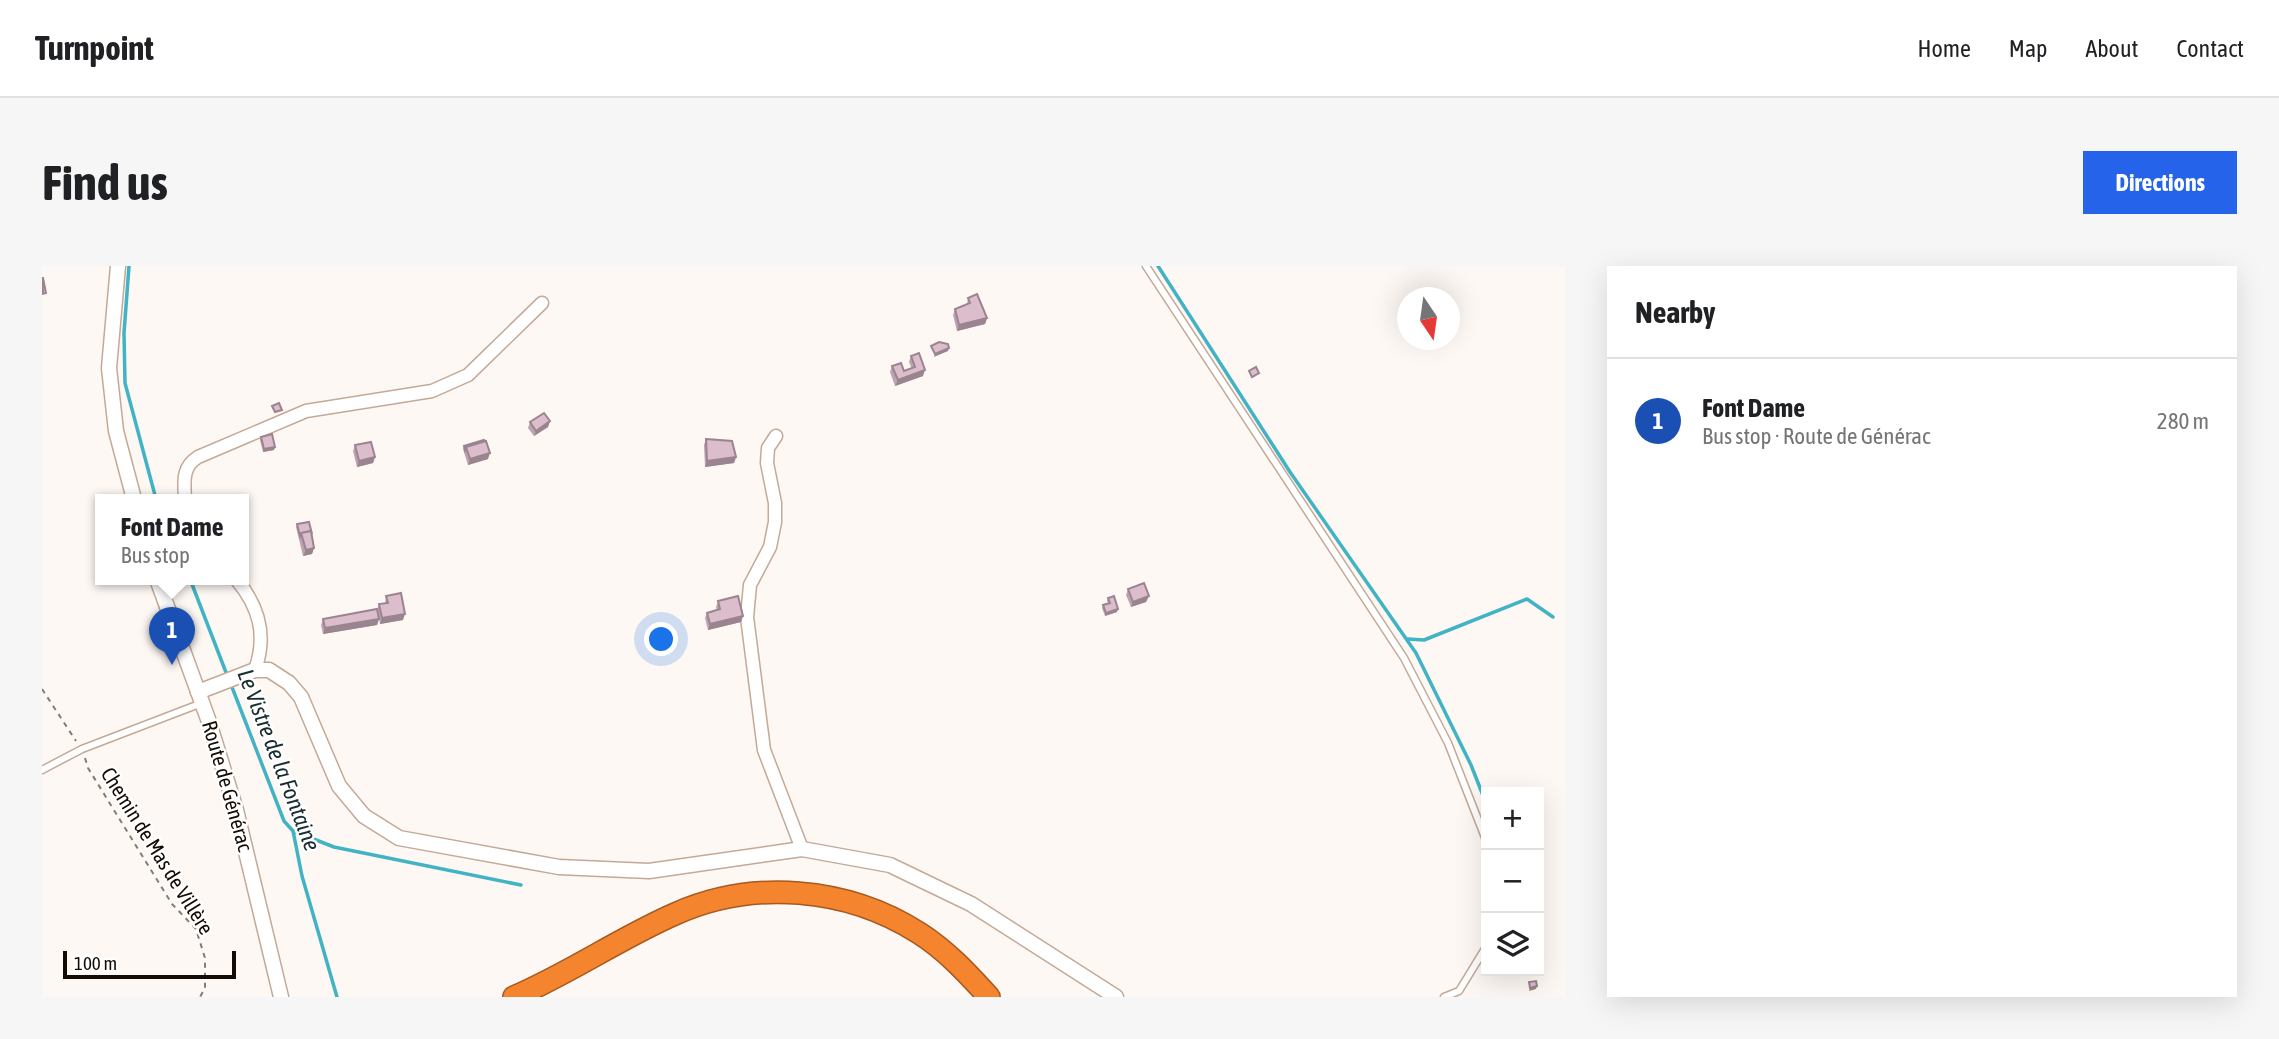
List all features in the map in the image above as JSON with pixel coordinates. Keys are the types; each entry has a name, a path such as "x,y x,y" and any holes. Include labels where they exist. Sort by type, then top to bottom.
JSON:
{"highway":[{"path":"514,997 676,913 729,897 777,892 828,897 896,920 940,948 989,997"}],"street":[{"path":"118,266 108,368 116,431 133,494"},
{"path":"185,494 183,476 190,462 306,411 432,391 468,374 542,303"},
{"path":"776,436 768,448 767,463 775,503 775,522 770,547 750,585 747,617 764,750 802,849"},
{"name":"Route de Générac","path":"159,585 200,697 236,810 281,994"},
{"path":"241,585 249,595 263,634 248,673"},
{"path":"200,697 215,684 248,673 269,670 289,682 301,697 338,786 364,816 399,838 559,867 649,871 802,849 890,865 971,904 1116,997"}],"lane":[{"path":"1146,266 1404,658 1448,743 1481,827"},
{"path":"42,770 82,749 200,697"},
{"path":"1444,997 1459,991 1481,955"}],"path":[{"name":"Chemin de Mas de Villère","path":"42,689 63,725 82,749 88,768 172,904 195,929 205,958 205,988 200,997"}],"building":[{"path":"42,278 46,293 42,294 43,291"},
{"path":"977,294 987,318 959,325 955,309 970,303 968,298"},
{"path":"939,342 948,344 949,348 935,354 931,346"},
{"path":"919,353 925,370 898,380 892,366 901,363 904,371 915,367 911,356"},
{"path":"1256,367 1259,373 1252,377 1249,371"},
{"path":"279,403 282,410 275,412 272,406"},
{"path":"544,413 550,421 536,431 530,422"},
{"path":"272,434 275,447 264,449 261,437"},
{"path":"706,439 732,441 736,457 707,461"},
{"path":"484,440 466,447 465,450 464,446"},
{"path":"486,441 490,453 470,459 466,447"},
{"path":"371,442 375,457 359,461 355,445"},
{"path":"309,522 312,534 311,531 301,533 300,536 297,524"},
{"path":"311,531 314,548 306,550 301,533"},
{"path":"1144,583 1149,596 1133,602 1128,589"},
{"path":"401,593 405,614 382,618 379,604 388,603 386,596"},
{"path":"738,596 743,616 710,624 707,613 720,609 718,601"},
{"path":"1114,596 1118,609 1106,613 1103,605 1110,603 1108,598"},
{"path":"377,609 379,619 325,628 323,619"},
{"path":"1536,981 1537,986 1530,988 1529,982"}],"waterway":[{"name":"Le Vistre de la Fontaine","path":"129,266 124,333 125,383 155,494"},
{"path":"1158,266 1290,472 1416,653 1481,790"},
{"name":"Le Vistre de la Fontaine","path":"192,585 227,675"},
{"path":"1408,639 1424,640 1527,599 1553,617"},
{"name":"Le Vistre de la Fontaine","path":"230,682 284,821 293,831 302,876 337,997"},
{"path":"293,831 334,847 521,885"}],"place":[{"name":"Font Dame","path":"172,665"}]}
